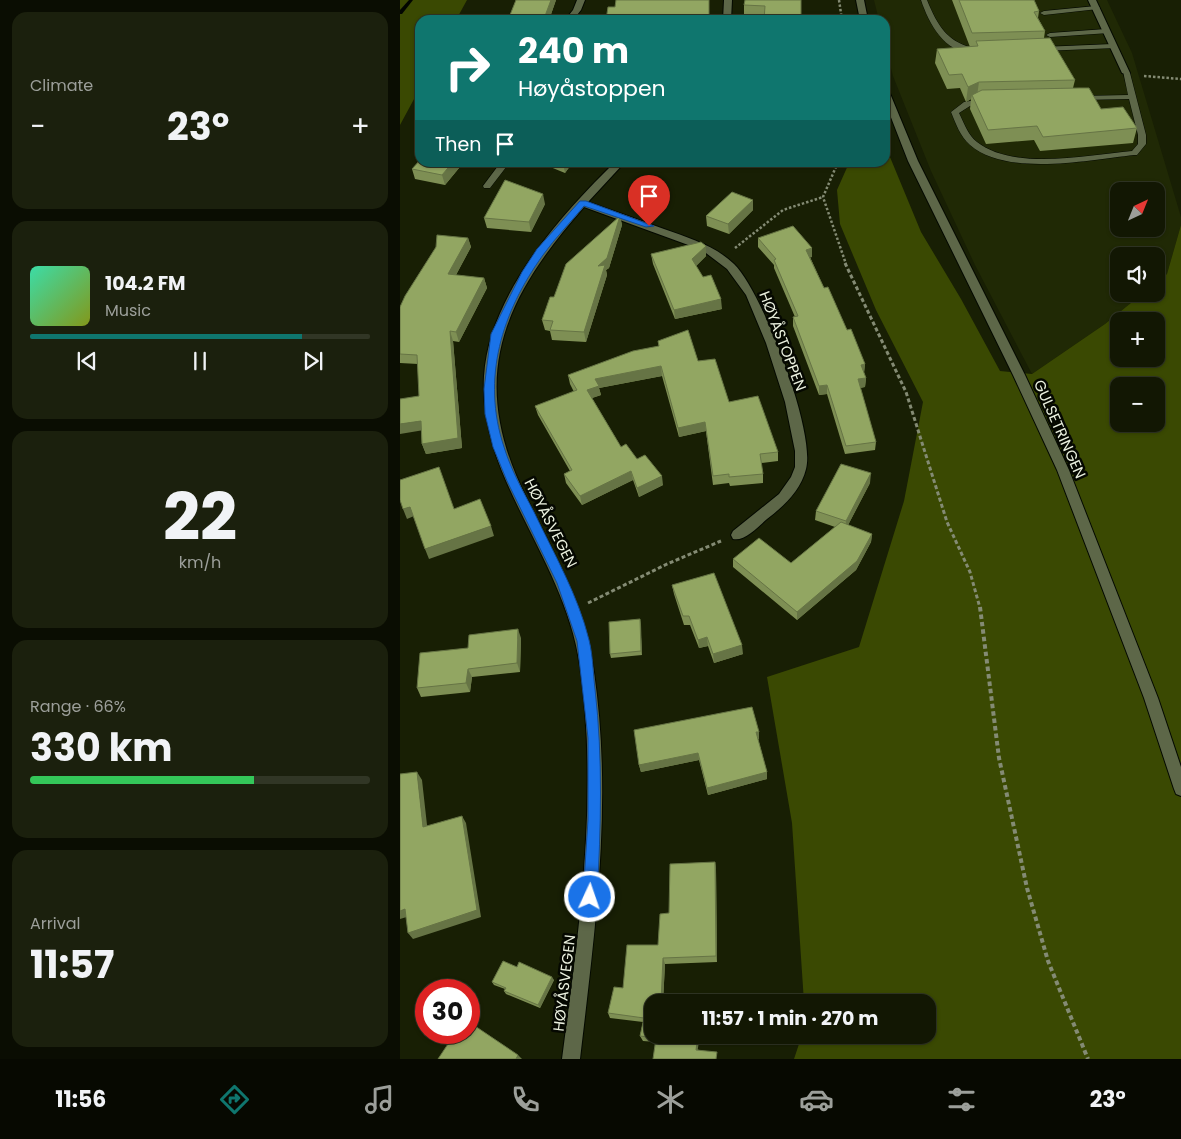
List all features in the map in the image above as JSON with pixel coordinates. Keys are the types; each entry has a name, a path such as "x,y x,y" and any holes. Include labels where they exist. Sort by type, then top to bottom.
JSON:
{"street":[{"path":"573,15 581,0"},
{"path":"727,15 728,0"},
{"path":"860,0 863,15"},
{"path":"1092,0 1126,73"},
{"name":"GULSETRINGEN","path":"890,104 913,161 1019,375 1063,470 1151,698 1181,789"},
{"name":"HØYÅSVEGEN","path":"572,1059 590,897 595,820 594,738 590,686 583,641 574,610 563,583 512,481 498,447 491,414 489,389 496,334 513,295 541,251 615,167"},
{"name":"HØYÅSTOPPEN","path":"583,203 686,239 721,257 744,282 762,320 799,430 802,451 801,468 794,485 782,499 737,535"}],"lane":[{"path":"924,0 928,14 952,44 970,52 983,51"},
{"path":"1044,13 1096,8"},
{"path":"1050,35 1106,31"},
{"path":"1032,49 1113,46"},
{"path":"996,100 977,100 955,112 958,122 973,143 988,152 1011,160 1030,162 1134,154 1142,144 1126,73"},
{"path":"1074,98 1132,97"},
{"path":"487,186 502,167"}],"path":[{"path":"839,0 841,15"},
{"path":"1126,73 1181,79"},
{"path":"836,167 823,197 849,273 872,325 906,392 947,522 970,572 980,611 986,648 999,758 1027,888 1048,961 1088,1059"},
{"path":"721,257 740,245 768,220 784,210 823,197"},
{"path":"574,610 667,564 737,535"}],"shaded area":[{"path":"874,0 1107,0 1132,53 1181,217 1181,225 1167,274 1165,276 1165,247 1110,247 1110,302 1132,302 1120,312 1110,312 1110,320 1105,324 1032,374 975,265 931,171 893,76 890,64 890,15 878,15"}],"green space":[{"path":"400,0 467,0 459,15 415,15 415,97 400,125"},
{"path":"890,157 921,232 961,299 1000,371 1032,374 1110,320 1110,367 1165,367 1165,312 1120,312 1132,302 1165,302 1165,276 1181,225 1181,1059 794,1059 799,1044 936,1044 936,994 803,994 792,823 767,677 859,647 904,501 923,402 876,310 840,224 837,190 847,167 890,167"}],"building":[{"path":"516,0 551,0 545,15 510,15"},
{"path":"616,0 709,0 709,15 607,15 608,7 615,7"},
{"path":"745,0 801,0 801,15 764,15 765,6 744,5"},
{"path":"959,0 1034,0 1039,11 1034,12 1045,31 972,33"},
{"path":"1050,38 1075,80 979,82 968,87 962,74 949,75 937,49 978,46 976,41"},
{"path":"1089,88 1101,109 1123,107 1137,128 1043,137 1037,126 988,130 972,95 982,90"},
{"path":"415,166 449,167 442,175 412,169"},
{"path":"505,180 543,194 529,222 484,218"},
{"path":"732,192 753,200 728,224 706,216"},
{"path":"620,216 607,258 598,266 605,265 584,332 550,330 553,321 542,320 550,297 554,297 566,264"},
{"path":"793,226 812,248 806,250 824,288 828,287 847,330 851,329 865,364 861,365 866,378 858,379 876,442 846,446 827,385 819,386 793,317 798,316 774,260 776,259 758,238"},
{"path":"437,235 468,238 448,274 484,278 456,332 450,331 458,438 422,444 421,421 400,424 400,399 419,396 417,355 400,354 400,307 436,247"},
{"path":"701,242 706,246 692,259 703,277 711,275 721,299 674,310 651,254"},
{"path":"688,330 698,361 715,359 729,402 758,396 778,452 760,454 763,474 729,477 729,474 713,476 705,422 678,428 661,366 595,379 599,386 587,390 621,447 626,444 637,459 645,455 662,476 637,488 631,471 580,496 564,474 572,470 535,406 577,390 568,375 633,351 659,346 658,341"},
{"path":"841,464 871,473 846,521 816,511"},
{"path":"439,467 454,509 480,499 491,526 425,549 410,507 403,509 400,500 400,480"},
{"path":"841,522 872,534 857,561 797,612 733,559 759,538 791,563"},
{"path":"714,573 742,645 713,654 707,637 698,640 689,616 683,616 672,585"},
{"path":"640,619 641,651 610,654 609,622"},
{"path":"518,629 517,663 468,669 466,683 417,688 420,653 468,648 469,635"},
{"path":"752,707 759,732 756,732 767,772 707,788 698,753 639,765 634,730"},
{"path":"417,772 423,827 462,816 477,910 408,933 405,909 400,911 400,774"},
{"path":"715,862 716,956 663,958 661,994 644,994 644,1018 608,1013 614,987 623,988 627,945 658,945 660,914 669,913 670,864"},
{"path":"503,961 517,967 519,962 552,977 538,1005 504,991 506,988 492,982"},
{"path":"644,1018 644,1036 640,1036"},
{"path":"480,1029 518,1055 516,1059 438,1059 448,1044 480,1044"},
{"path":"655,1044 697,1044 696,1050 717,1052 716,1059 653,1059"}],"waterway":[{"path":"400,13 411,0"}],"route":[{"path":"590,897 595,820 594,738 590,686 583,641 574,610 563,583 512,481 498,447 491,414 489,389 496,334 513,295 541,251 583,203 649,226"}]}
